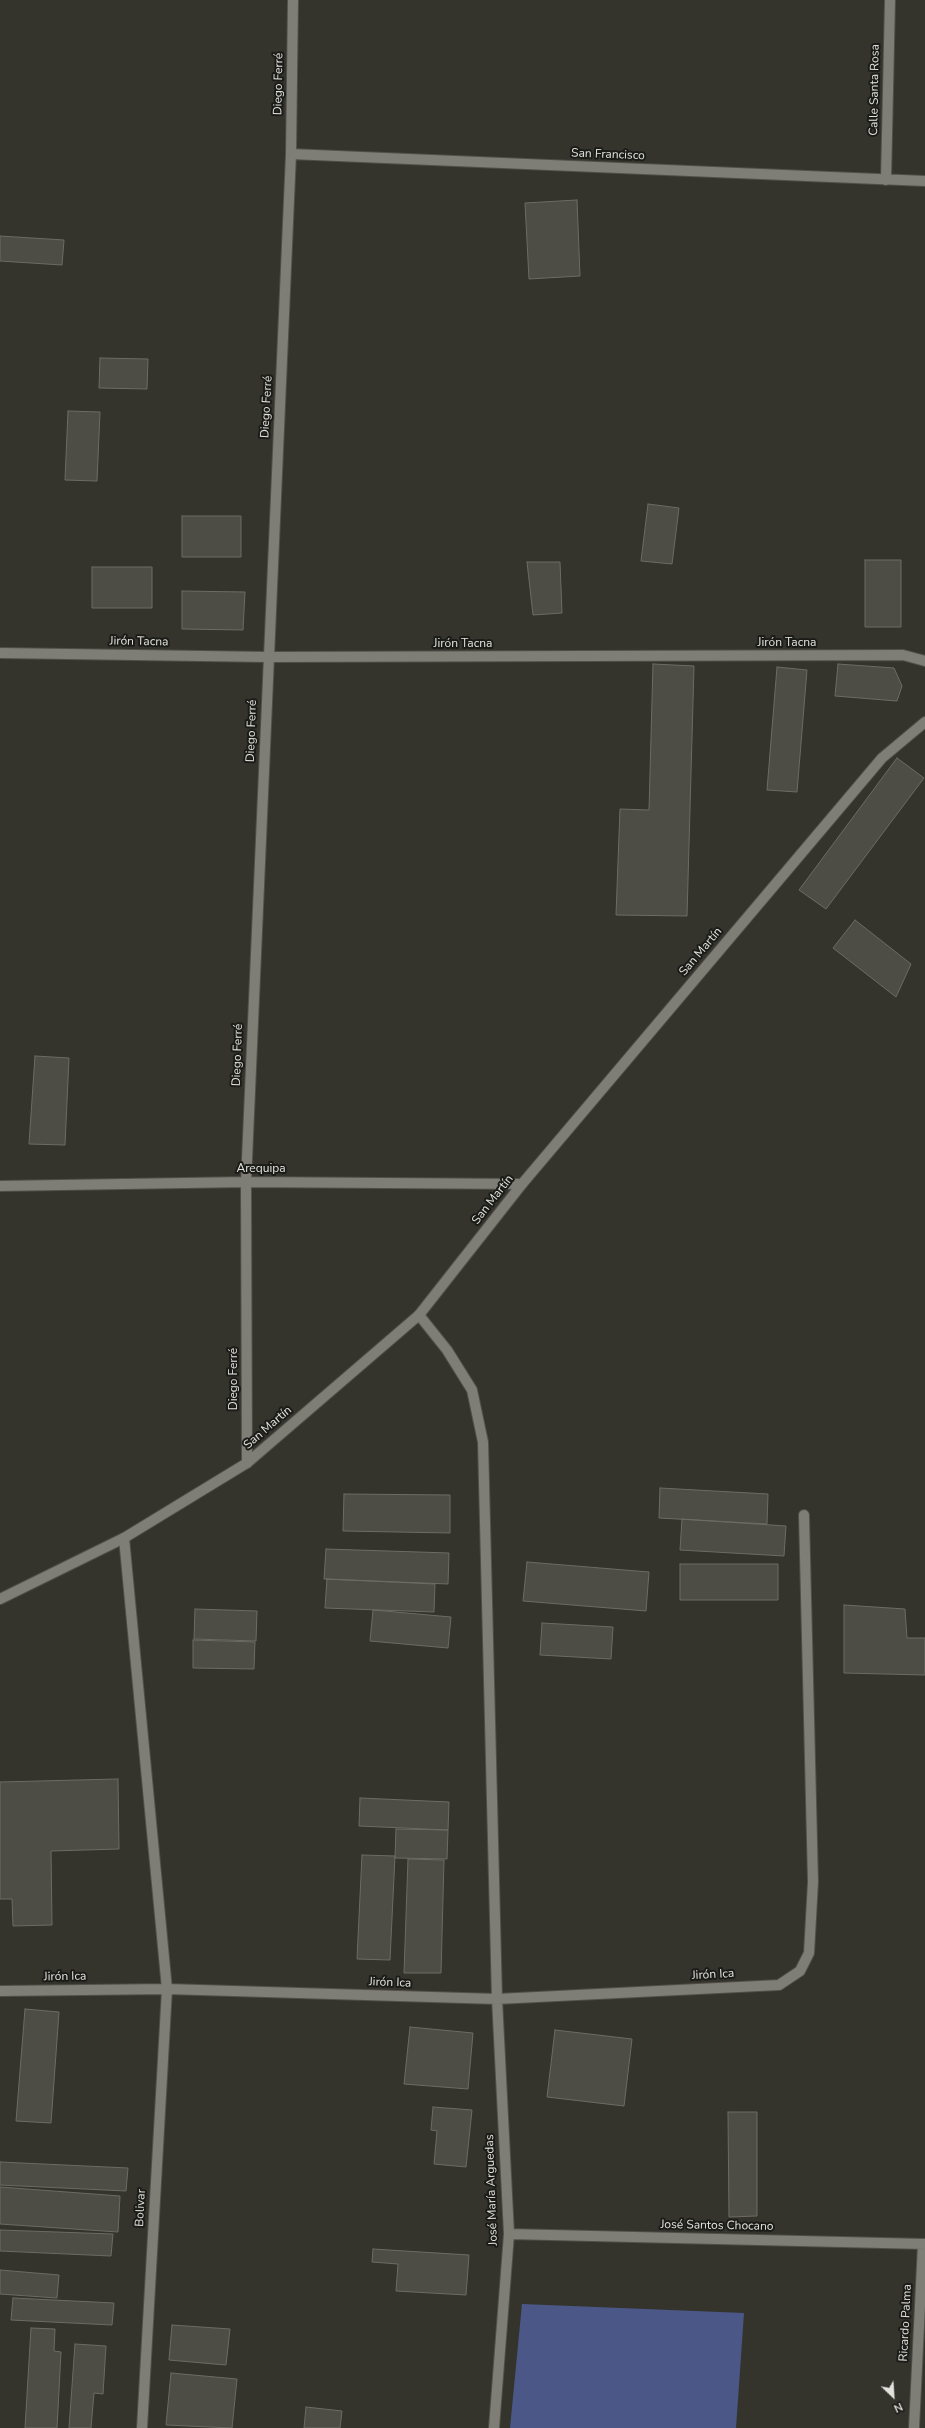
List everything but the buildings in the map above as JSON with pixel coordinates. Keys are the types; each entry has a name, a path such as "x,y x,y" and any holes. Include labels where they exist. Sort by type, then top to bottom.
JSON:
{"street":[{"name":"Diego Ferré","path":"247,1463 246,1182 291,154 293,0"},
{"name":"Calle Santa Rosa","path":"886,180 890,0"},
{"name":"San Francisco","path":"291,154 925,181"},
{"name":"Jirón Tacna","path":"0,653 268,657 903,655 925,661"},
{"name":"San Martín","path":"0,1599 124,1538 247,1463 419,1315 522,1184 882,758 925,722"},
{"name":"Arequipa","path":"0,1186 246,1182 522,1184"},
{"name":"José María Arguedas","path":"419,1315 447,1350 472,1390 483,1442 497,1999 509,2234 494,2428"},
{"name":"Jirón Ica","path":"0,1991 167,1989 497,1999 779,1985 800,1971 809,1953 813,1890 804,1515"},
{"name":"Bolivar","path":"124,1538 167,1989 142,2428"},
{"name":"José Santos Chocano","path":"509,2234 924,2244"},
{"name":"Ricardo Palma","path":"914,2428 924,2244"}],"shaded area":[{"path":"522,2304 744,2313 736,2428 510,2428"}]}
